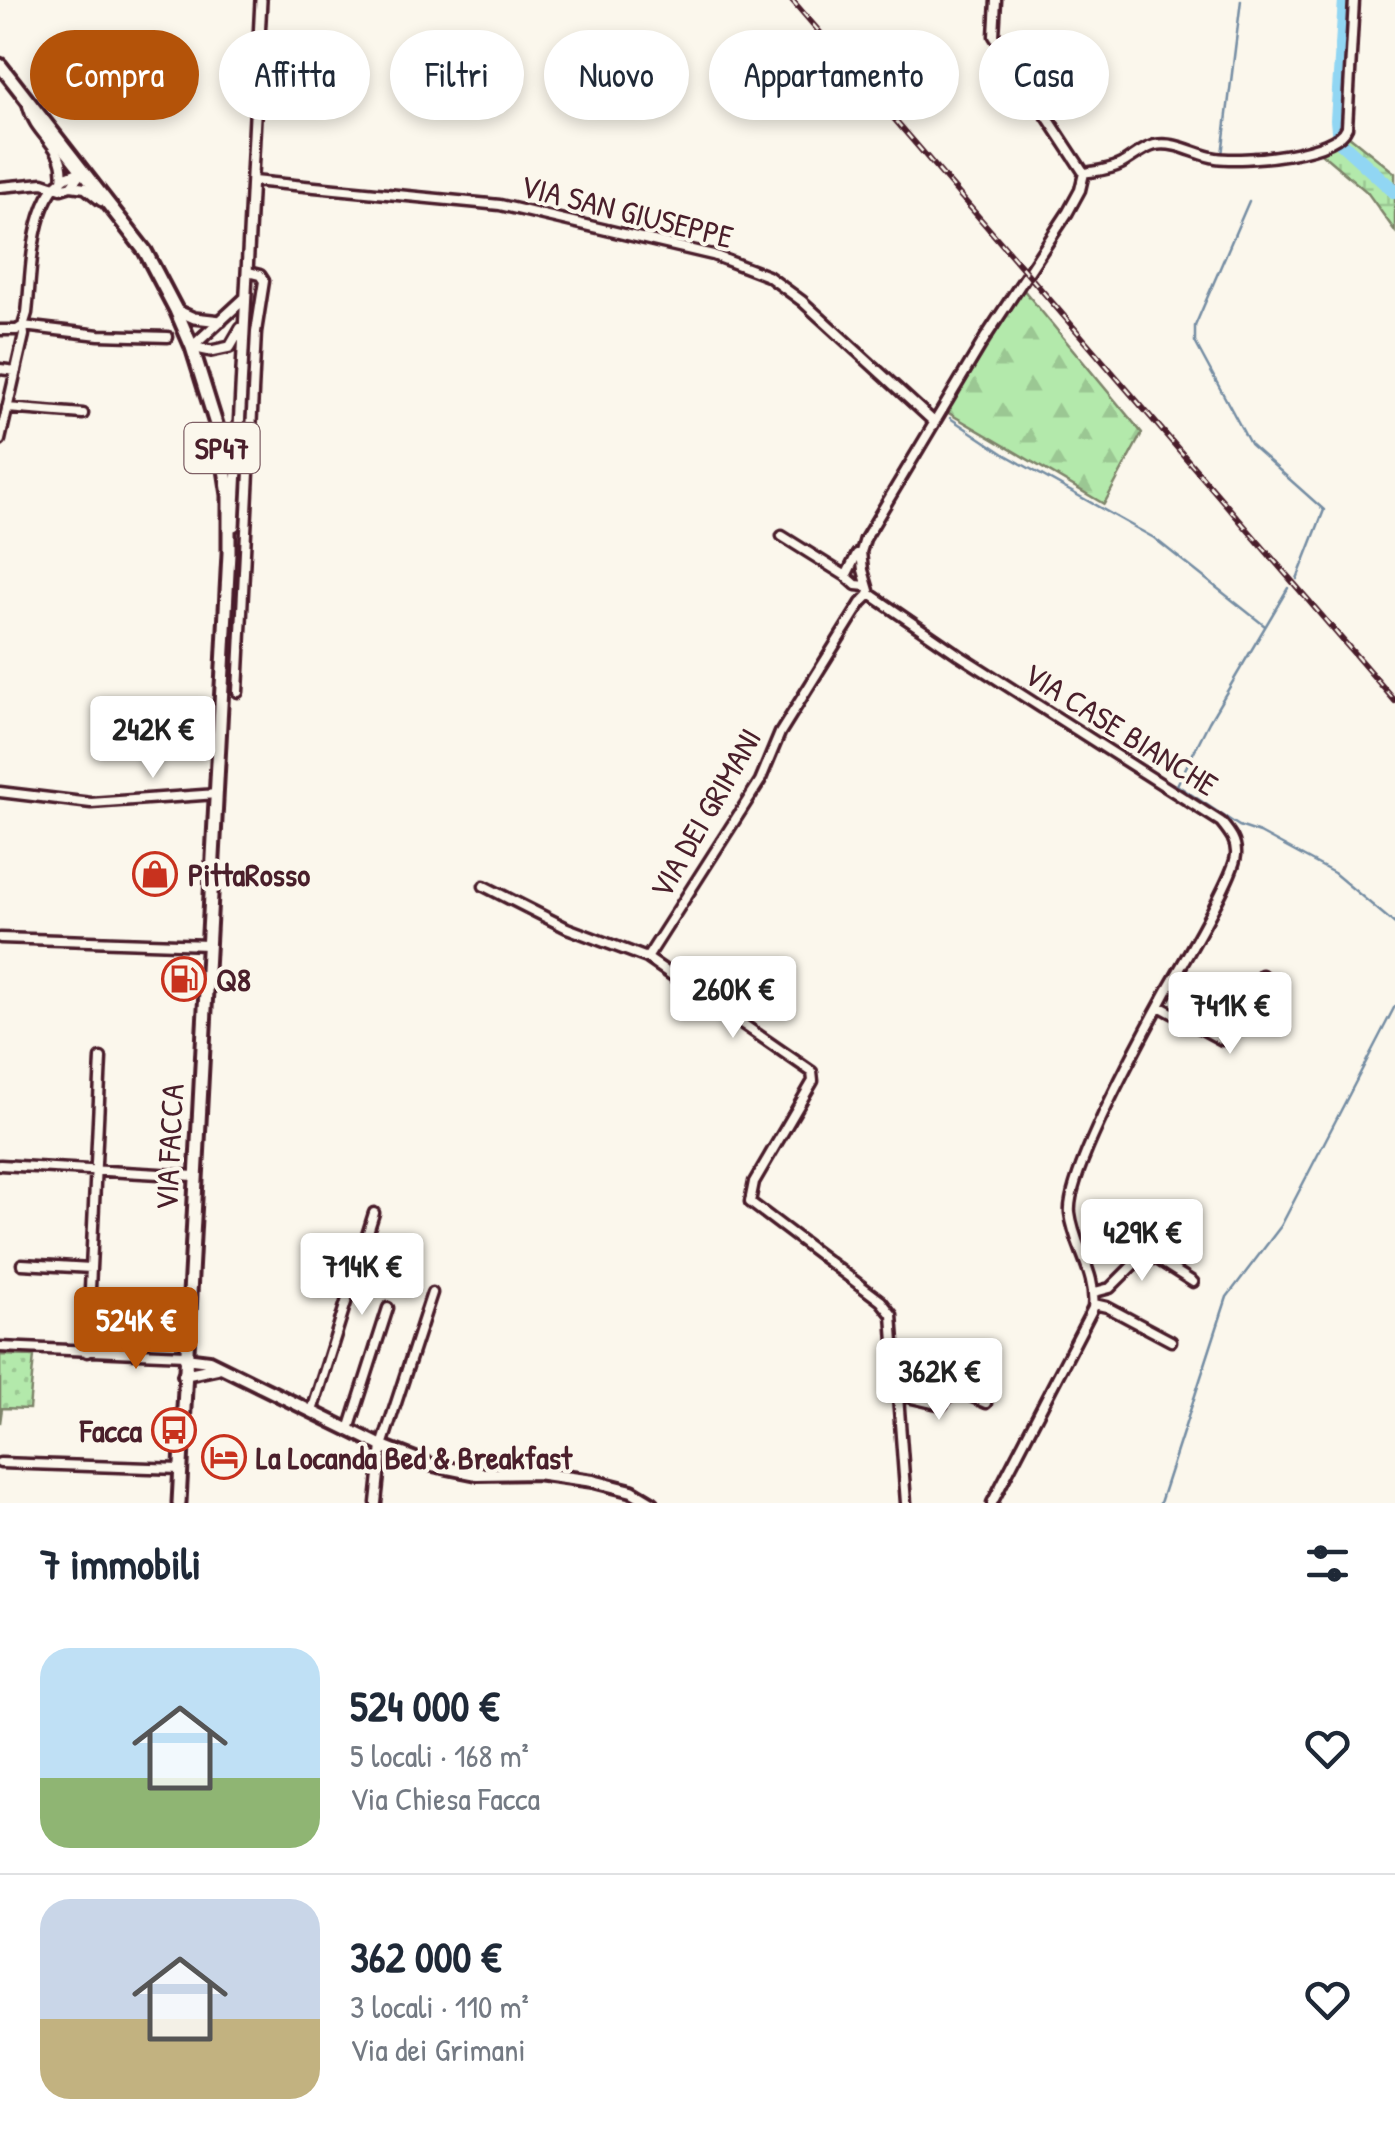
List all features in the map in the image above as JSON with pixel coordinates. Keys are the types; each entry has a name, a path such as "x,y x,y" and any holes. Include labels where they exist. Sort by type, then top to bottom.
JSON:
{"main road":[{"name":"SP47","path":"0,66 145,251 192,348"},
{"name":"VIA FACCA","path":"179,1503 229,553 225,465 192,348"},
{"path":"185,1356 200,1358 382,1446 428,1464 477,1474 536,1474 593,1481 632,1492 652,1503"},
{"path":"184,1375 218,1368"}],"street":[{"path":"229,553 234,533 261,0"},
{"path":"996,0 994,36 1084,174"},
{"path":"1084,174 1118,166 1154,145 1233,159 1316,149 1342,136 1346,127 1354,0"},
{"path":"28,102 34,122 62,159 63,186"},
{"path":"0,440 28,313 38,215 45,201 82,172"},
{"path":"846,576 886,500 1068,212 1084,174"},
{"name":"VIA SAN GIUSEPPE","path":"253,181 500,205 713,255 768,276 802,301 934,422"},
{"path":"0,187 44,183 90,191 133,236"},
{"path":"238,692 256,332 264,281 260,275 248,272"},
{"path":"192,348 245,297"},
{"path":"176,310 208,322 224,320"},
{"path":"192,348 211,352 230,347 244,320"},
{"path":"0,330 23,326 168,338"},
{"path":"0,369 16,371"},
{"path":"7,408 82,414"},
{"name":"VIA CASE BIANCHE","path":"782,536 868,590 959,656 1221,822 1234,839 1236,858 1159,1006 1070,1192 1070,1214 1089,1268 1094,1304 992,1503"},
{"path":"861,552 868,590"},
{"name":"VIA DEI GRIMANI","path":"647,958 760,781 780,733 868,590"},
{"path":"0,792 91,803 216,794"},
{"path":"484,886 567,928 647,958 812,1072 813,1081 754,1182 750,1202 882,1301 892,1314 906,1503"},
{"path":"0,938 208,945"},
{"path":"1159,1006 1222,1040 1228,1038 1262,975"},
{"path":"87,1352 100,1058"},
{"path":"0,1165 195,1176"},
{"path":"312,1411 374,1214"},
{"path":"1095,1292 1110,1288 1142,1256 1149,1254 1193,1282"},
{"path":"22,1264 91,1268"},
{"path":"376,1503 382,1446 432,1293"},
{"path":"1094,1304 1171,1342"},
{"path":"349,1430 388,1308"},
{"path":"0,1347 185,1356"},
{"path":"899,1395 942,1404 954,1389 986,1403"},
{"path":"0,1463 180,1469"}],"green space":[{"path":"1348,135 1395,173 1395,231 1367,192 1321,153"},
{"path":"1023,289 1142,433 1104,504 947,412"},
{"path":"0,1355 34,1356 29,1409 2,1408 0,1423"}],"waterway":[{"path":"1241,0 1222,155 1255,152"},
{"path":"1345,0 1339,141 1395,192"},
{"path":"1249,201 1195,326 1195,342 1250,444 1324,510 1297,579"},
{"path":"950,418 1004,454 1154,538 1265,626"},
{"path":"1288,588 1209,722 1177,785 1239,826 1260,833 1334,873 1395,924"},
{"path":"1160,1503 1227,1297 1281,1226 1395,1006"}],"railway":[{"path":"792,0 1395,701"}],"place":[{"name":"PittaRosso","path":"155,874"},
{"name":"Q8","path":"184,979"},
{"name":"Facca","path":"174,1430"},
{"name":"La Locanda Bed & Breakfast","path":"224,1457"}]}
